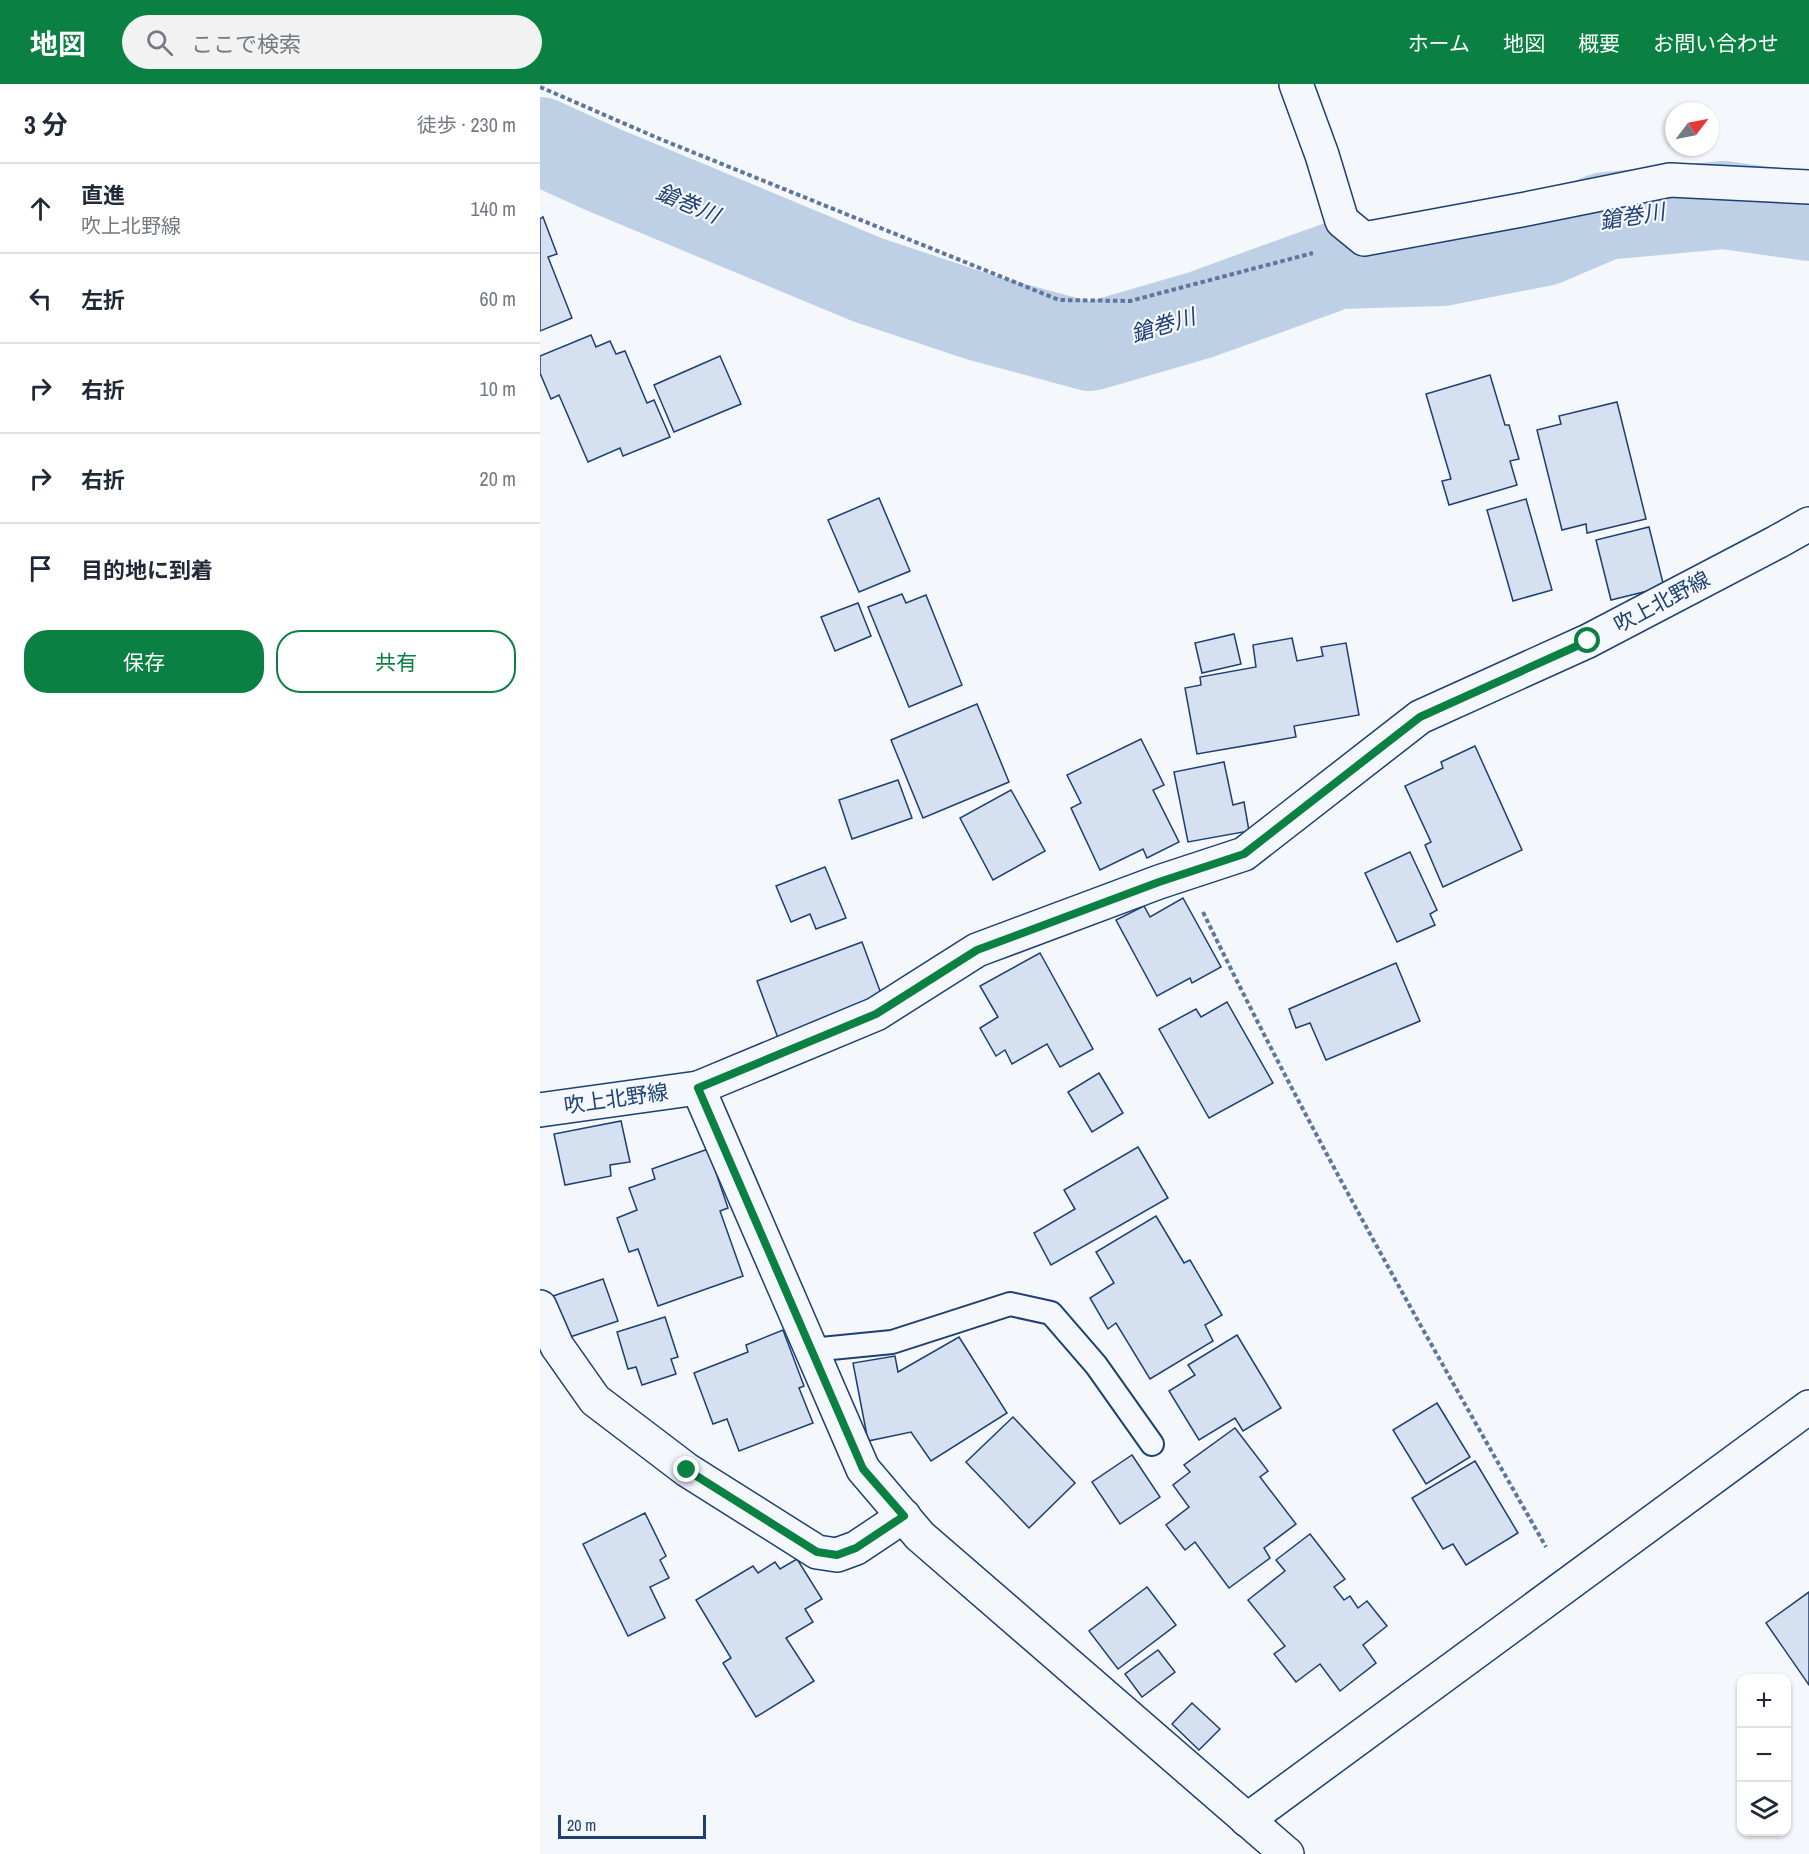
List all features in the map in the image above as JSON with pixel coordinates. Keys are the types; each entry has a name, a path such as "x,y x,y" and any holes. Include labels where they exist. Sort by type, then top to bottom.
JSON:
{"street":[{"path":"1296,84 1322,155 1342,221 1364,239 1670,180 1809,187"},
{"name":"吹上北野線","path":"540,1110 698,1088 876,1014 977,950 1159,882 1244,854 1420,717 1588,641 1809,524"},
{"path":"698,1088 863,1469 920,1536 1287,1854"},
{"path":"540,1307 557,1346 596,1400 687,1470 817,1552 837,1555 856,1548 904,1516"},
{"path":"1247,1820 1809,1407"}],"lane":[{"path":"811,1350 892,1342 1010,1304 1051,1313 1096,1365 1152,1444"}],"path":[{"path":"540,87 660,139 1059,300 1131,301 1364,239"},
{"path":"1185,873 1253,1015 1349,1197 1568,1584"}],"building":[{"path":"543,217 557,254 548,257 572,318 540,331 540,219"},
{"path":"591,335 596,347 610,341 616,354 625,351 647,403 654,400 670,437 623,456 620,448 588,462 559,395 551,399 540,373 540,356"},
{"path":"720,356 741,404 674,432 654,385"},
{"path":"1490,375 1505,425 1509,425 1519,459 1510,461 1517,485 1449,505 1442,481 1451,479 1426,394"},
{"path":"1617,402 1646,519 1587,533 1586,524 1562,530 1537,430 1561,424 1559,416"},
{"path":"879,498 910,571 859,592 828,520"},
{"path":"1526,499 1552,590 1513,601 1487,510"},
{"path":"1649,527 1664,587 1611,600 1596,540"},
{"path":"902,594 906,603 926,595 962,685 909,707 868,607"},
{"path":"858,603 871,636 835,651 821,617"},
{"path":"1234,634 1241,664 1202,673 1195,643"},
{"path":"1292,638 1297,661 1323,656 1321,647 1346,643 1359,715 1294,726 1296,737 1197,754 1185,688 1201,685 1200,677 1256,667 1253,645"},
{"path":"977,704 1009,782 923,818 891,740"},
{"path":"1141,739 1164,785 1153,790 1179,842 1147,858 1143,849 1100,870 1071,808 1081,803 1067,775"},
{"path":"1475,746 1522,850 1443,887 1425,845 1431,842 1405,786 1443,768 1441,762"},
{"path":"1224,762 1233,805 1244,802 1249,831 1188,842 1174,772"},
{"path":"898,780 912,818 852,839 839,800"},
{"path":"1011,790 1045,851 993,880 960,818"},
{"path":"1410,852 1437,910 1430,914 1435,925 1397,942 1365,873"},
{"path":"825,867 846,918 816,929 810,914 791,922 776,886"},
{"path":"1183,898 1221,967 1192,983 1190,978 1157,996 1116,920 1144,906 1150,917"},
{"path":"862,942 883,999 778,1038 757,981"},
{"path":"1040,953 1093,1049 1060,1067 1047,1044 1012,1064 1005,1050 996,1056 980,1028 998,1017 980,986"},
{"path":"1396,963 1420,1021 1326,1060 1310,1023 1296,1028 1289,1009"},
{"path":"1227,1002 1273,1083 1209,1118 1159,1029 1196,1009 1201,1017"},
{"path":"1099,1073 1123,1113 1092,1132 1068,1092"},
{"path":"621,1121 630,1162 610,1165 611,1176 565,1185 554,1134"},
{"path":"1138,1147 1168,1198 1051,1265 1034,1233 1075,1209 1064,1190"},
{"path":"708,1149 728,1208 720,1211 743,1276 658,1306 638,1249 629,1252 617,1218 637,1210 629,1188 655,1179 652,1169"},
{"path":"1156,1216 1184,1263 1190,1260 1222,1315 1205,1325 1213,1341 1150,1379 1116,1323 1108,1329 1090,1298 1114,1283 1096,1252"},
{"path":"603,1279 618,1321 567,1338 553,1296"},
{"path":"665,1317 678,1357 671,1359 676,1374 642,1385 636,1367 628,1369 617,1332"},
{"path":"783,1330 804,1386 799,1388 813,1423 739,1451 727,1419 713,1424 694,1373 748,1352 746,1345"},
{"path":"1237,1335 1281,1408 1243,1431 1235,1418 1199,1440 1169,1391 1195,1375 1188,1365"},
{"path":"959,1337 1007,1413 931,1461 911,1432 868,1441 853,1363 895,1356 898,1372"},
{"path":"1437,1403 1470,1457 1426,1484 1393,1430"},
{"path":"1013,1417 1075,1483 1029,1528 966,1462"},
{"path":"1235,1428 1268,1471 1260,1477 1296,1524 1264,1548 1270,1558 1229,1588 1195,1542 1185,1550 1166,1525 1189,1507 1173,1485 1190,1472 1184,1465"},
{"path":"1132,1455 1160,1497 1120,1524 1092,1482"},
{"path":"1475,1461 1518,1533 1466,1565 1453,1544 1443,1549 1412,1498"},
{"path":"645,1513 666,1556 660,1560 669,1578 650,1587 665,1618 628,1636 583,1544"},
{"path":"1310,1534 1345,1579 1334,1587 1344,1600 1350,1596 1358,1608 1367,1601 1387,1626 1363,1645 1376,1663 1340,1691 1320,1664 1296,1682 1274,1654 1285,1646 1248,1600 1285,1571 1276,1560"},
{"path":"797,1559 822,1599 805,1609 813,1622 786,1638 814,1681 756,1717 723,1663 731,1658 696,1600 753,1566 758,1573 775,1562 780,1569"},
{"path":"1147,1587 1176,1625 1118,1669 1089,1631"},
{"path":"1809,1592 1809,1685 1766,1623"},
{"path":"1158,1650 1175,1672 1142,1697 1125,1674"},
{"path":"1192,1703 1220,1729 1199,1750 1172,1724"}],"waterway":[{"name":"鎗巻川","path":"540,141 868,280 979,317 1090,347 1200,315 1338,265 1442,262 1544,242 1605,216 1724,205 1809,217"}],"route":[{"path":"687,1470 817,1552 837,1555 856,1548 904,1516 863,1469 698,1088 876,1014 977,950 1159,882 1244,854 1420,717 1588,641"}]}
